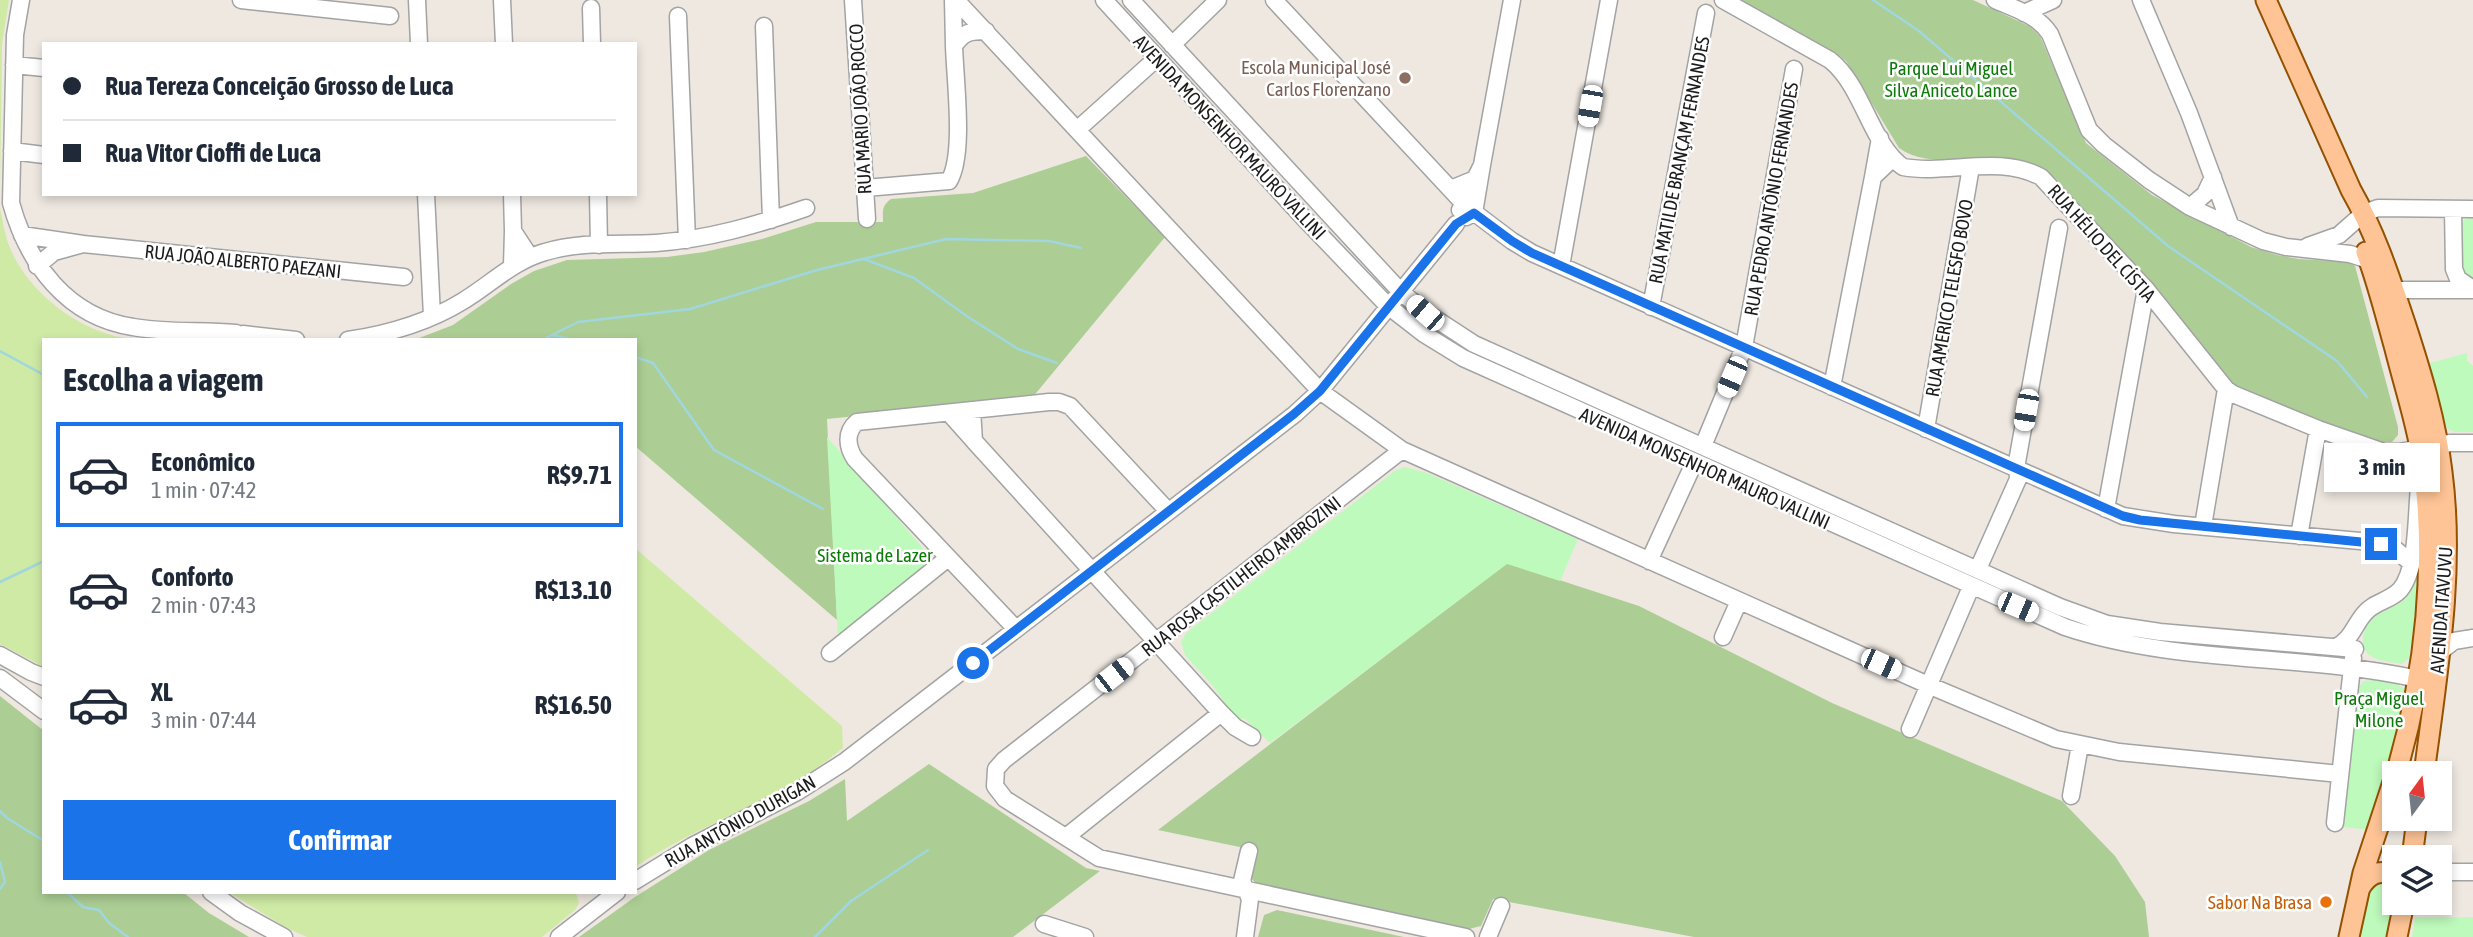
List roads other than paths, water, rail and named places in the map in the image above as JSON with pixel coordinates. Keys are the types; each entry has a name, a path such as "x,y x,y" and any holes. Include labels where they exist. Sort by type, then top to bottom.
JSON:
{"main road":[{"name":"AVENIDA ITAVUVU","path":"2266,0 2351,190 2445,507 2446,562 2439,660 2426,761"},
{"name":"AVENIDA ITAVUVU","path":"2360,217 2395,290 2425,386 2430,562 2418,679 2400,761"},
{"path":"2370,260 2384,284 2395,290"},
{"path":"2352,933 2358,891 2382,816"},
{"path":"2358,891 2364,881 2382,873"},
{"path":"2397,935 2401,915"}],"street":[{"path":"20,0 15,35 11,203 37,266 55,287 91,313 133,327 267,338"},
{"path":"241,0 390,16"},
{"path":"417,0 419,42"},
{"path":"502,0 505,42"},
{"name":"RUA MARIO JOÃO ROCCO","path":"853,0 867,219"},
{"path":"865,188 949,181 954,173 957,153 959,40 954,0"},
{"path":"954,0 1078,129 1320,391 1402,450 2031,730 2080,745 2119,752 2340,774"},
{"name":"AVENIDA MONSENHOR MAURO VALLINI","path":"1104,0 1301,216 1388,306 1424,334 1463,358 1971,587 2103,640 2156,649 2352,667 2418,679"},
{"name":"AVENIDA MONSENHOR MAURO VALLINI","path":"1131,0 1400,291 1425,313 1475,344 2060,607 2107,624 2160,632 2355,649"},
{"path":"1172,45 1218,0"},
{"path":"1274,0 1468,208 1512,241 1561,266 2106,509 2140,520 2381,544 2400,552 2411,564"},
{"path":"1468,208 1478,172 1512,0"},
{"path":"1561,266 1609,0"},
{"path":"1721,0 1841,68 1893,158 1873,177"},
{"name":"RUA MATILDE BRANÇAM FERNANDES","path":"1651,307 1708,6 1721,0"},
{"path":"1995,0 2044,24 2089,130 2095,138 2149,180 2190,207 2275,245 2350,254 2370,260"},
{"path":"2024,13 2053,0"},
{"path":"2141,0 2189,114 2231,227"},
{"path":"591,8 592,42"},
{"path":"678,16 687,240"},
{"path":"959,40 974,19"},
{"path":"764,26 771,220"},
{"path":"959,40 972,31 986,31"},
{"name":"RUA PEDRO ANTÔNIO FERNANDES","path":"1703,446 1744,347 1794,69 1805,47"},
{"path":"1078,129 1157,58"},
{"path":"14,65 42,68"},
{"path":"1832,387 1880,138"},
{"path":"12,151 42,155"},
{"name":"RUA HÉLIO DEL CÍSTIA","path":"1893,158 1903,166 1912,168 2001,167 2033,172 2041,177 2146,289 2230,391 2318,429 2384,452 2427,452 2473,443"},
{"name":"RUA AMERICO TELESFO BOVO","path":"1926,429 1971,167"},
{"path":"1451,189 1478,172"},
{"path":"2190,207 2205,194 2213,177"},
{"path":"426,196 432,316"},
{"path":"512,196 512,266"},
{"path":"597,196 599,245"},
{"path":"1978,569 2018,479 2017,462 2064,203"},
{"path":"357,338 403,328 462,302 512,266 530,257 565,247 687,240 739,230 806,208"},
{"name":"RUA ANTÔNIO DURIGAN","path":"637,880 692,846 797,792 844,762 1294,414 1320,391 1468,208"},
{"path":"2302,248 2339,235 2360,217 2378,208 2473,209"},
{"path":"2453,209 2453,263 2458,279 2473,289"},
{"path":"2059,228 2079,218"},
{"path":"513,231 530,257"},
{"name":"RUA JOÃO ALBERTO PAEZANI","path":"22,235 83,244 404,278"},
{"name":"RUA JOÃO ALBERTO PAEZANI","path":"37,266 54,252 83,244"},
{"path":"2431,289 2448,277 2453,263"},
{"path":"2106,509 2146,289"},
{"path":"2395,290 2473,289"},
{"path":"2141,321 2156,302"},
{"path":"162,329 196,338"},
{"path":"2203,526 2222,407 2230,391"},
{"path":"1016,629 855,459 850,452 848,439 852,426 863,420 1049,402 1064,403 1070,406 1167,511"},
{"path":"972,410 974,441"},
{"path":"949,413 1221,713 1235,727 1252,737"},
{"path":"2299,536 2318,429"},
{"name":"RUA ROSA CASTILHEIRO AMBROZINI","path":"1066,837 1005,799 995,786 996,769 1004,760 1402,450"},
{"path":"2336,647 2348,638 2370,608 2401,589 2411,564 2427,452"},
{"path":"1649,561 1694,463"},
{"path":"830,653 948,558"},
{"path":"1910,729 1971,587"},
{"path":"1723,638 1739,601"},
{"path":"2335,823 2352,667 2360,619"},
{"path":"2418,679 2430,675 2454,641 2473,638"},
{"path":"0,654 42,676"},
{"path":"0,678 42,710"},
{"path":"1221,713 1066,837 1099,858 1466,937"},
{"path":"2071,796 2080,745"},
{"path":"1245,937 1250,899 1242,881 1249,850"},
{"path":"2452,872 2473,872"},
{"path":"214,894 240,913 284,937"},
{"path":"559,937 596,897"},
{"path":"1488,937 1501,906"},
{"path":"1044,924 1085,937"}],"waterway":[{"path":"1873,0 1919,31 2168,246 2337,361 2367,397"},
{"path":"546,338 578,322 690,309 817,270 946,239 1049,241 1081,248"},
{"path":"864,259 914,278 1018,349 1057,363"},
{"path":"552,335 566,338"},
{"path":"0,351 42,374"},
{"path":"637,358 653,363 714,450 823,509"},
{"path":"0,582 42,562"},
{"path":"0,811 42,840"},
{"path":"815,937 851,901 928,850"},
{"path":"0,862 5,882 0,889"},
{"path":"69,894 83,907 99,910 109,923 128,937"}],"place":[{"name":"Escola Municipal José Carlos Florenzano","path":"1405,78"},
{"name":"Sabor Na Brasa","path":"2326,902"}],"park label":[{"name":"Parque Lui Miguel Silva Aniceto Lance","path":"1951,79"},
{"name":"Sistema de Lazer","path":"875,555"},
{"name":"Praça Miguel Milone","path":"2379,709"}]}
